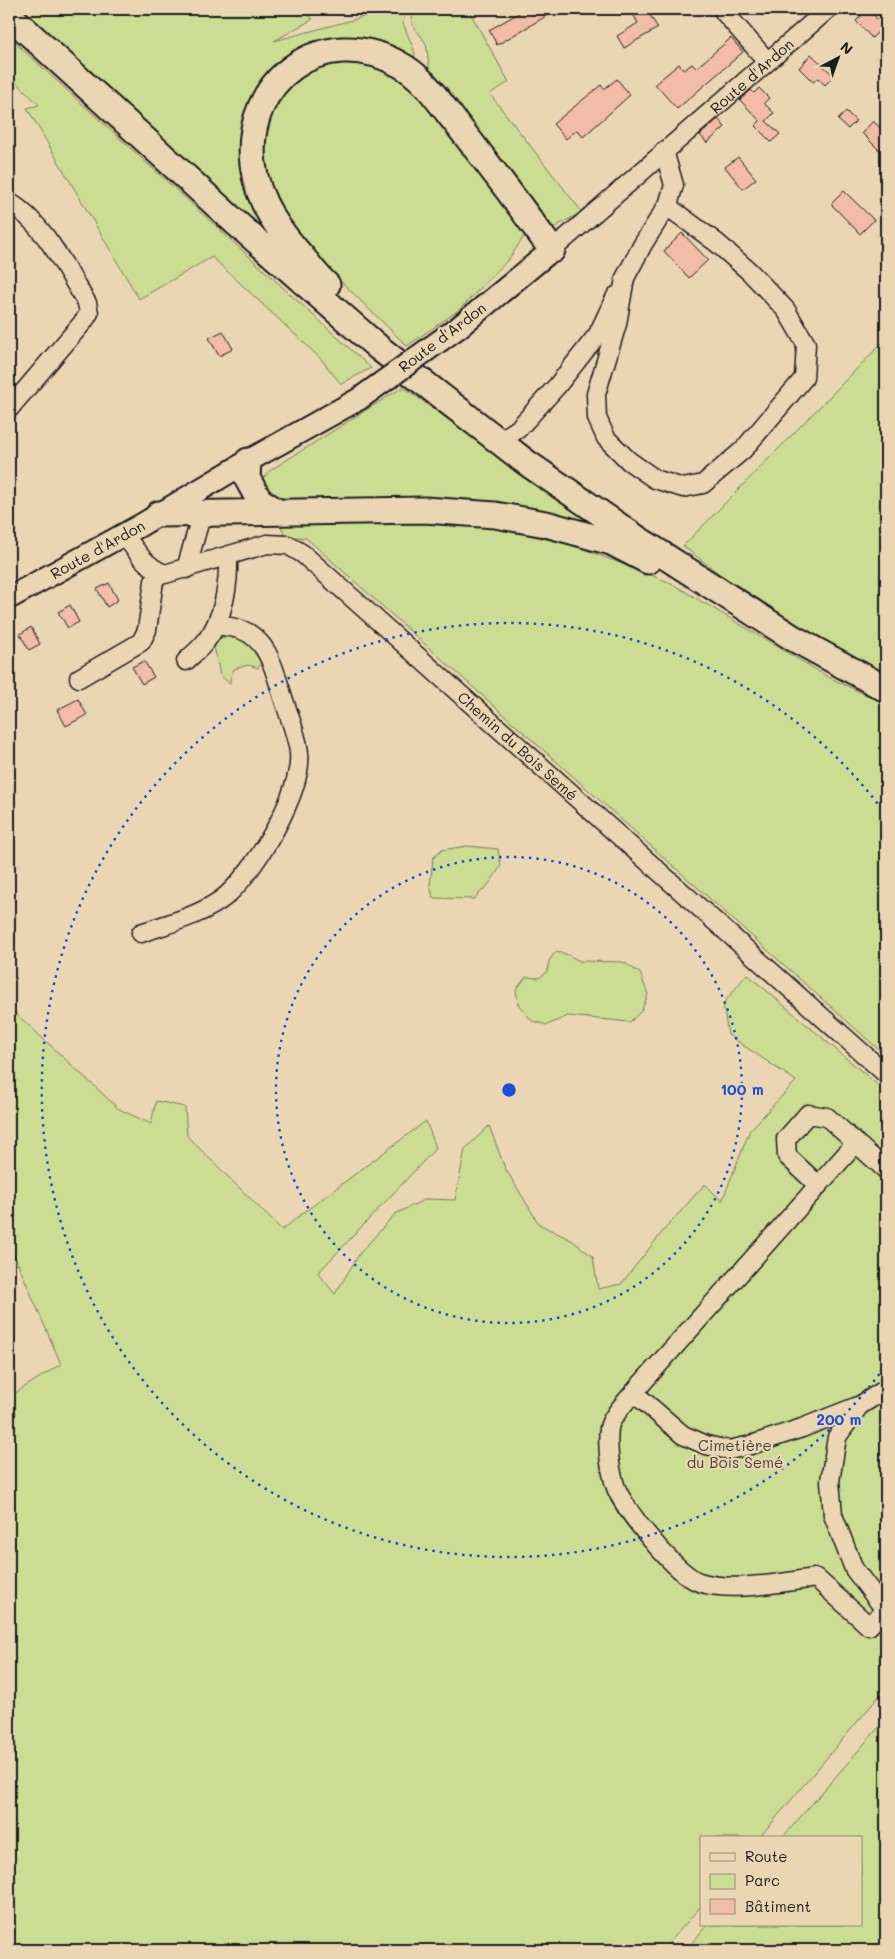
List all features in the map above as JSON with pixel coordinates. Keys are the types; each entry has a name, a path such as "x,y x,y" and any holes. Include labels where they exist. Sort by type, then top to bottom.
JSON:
{"highway":[{"path":"9,15 235,222 379,348 526,463 638,539 793,638 886,689"},
{"path":"526,463 322,281 272,219 258,189 253,165 252,135 258,114 271,88 290,69 309,57 333,50 367,51 399,63 417,76 429,90 478,151 552,250"},
{"path":"248,462 247,478 259,500 276,511"},
{"path":"159,514 424,510 495,514 546,524 611,542 656,565 738,613 793,638"}],"main road":[{"name":"Route d'Ardon","path":"9,598 359,399 459,327 552,250"}],"street":[{"name":"Route d'Ardon","path":"552,250 828,9"},
{"path":"724,12 767,61"},
{"path":"501,440 518,429 557,386 598,334 643,244 667,206 674,185 664,151"},
{"path":"9,202 23,211 40,229 87,303 89,313 9,409"},
{"path":"625,278 617,324 596,394 597,418 606,438 629,461 655,479 682,488 703,484 743,450 804,378 806,344 786,310 750,272 718,242 667,206"},
{"path":"186,569 202,513"},
{"path":"79,678 141,642 147,630 154,581 159,572 143,559 124,534"},
{"name":"Chemin du Bois Semé","path":"159,572 165,574 186,569 267,544 288,545 303,554 886,1074"},
{"path":"186,660 206,642 220,618 229,573 228,556"},
{"path":"141,933 199,912 226,896 250,868 282,817 298,778 299,752 274,669 261,642 240,629 216,625"},
{"path":"818,1185 787,1156 786,1139 808,1114 827,1117 886,1170"},
{"path":"856,1143 634,1393 609,1427 610,1457 616,1487 630,1510 658,1547 681,1570 697,1581 715,1586 743,1586 816,1578 869,1626 886,1609 854,1569 833,1515 830,1481 836,1437 859,1406"},
{"path":"634,1393 683,1435 706,1445 728,1450 752,1445 859,1406 882,1391 886,1374"}],"green space":[{"path":"21,9 301,9 313,19 274,41 393,9 406,9 403,23 415,53 414,60 355,41 255,103 274,247"},
{"path":"413,9 468,9 509,82 490,94 582,212 555,227 542,223 432,76 429,69 426,45 411,20"},
{"path":"9,37 371,368 341,384 320,358 212,257 139,299 27,108 39,105 9,75"},
{"path":"335,60 382,65 419,90 527,232 509,259 459,310 407,346 321,262 291,227 269,180 265,161 267,135 272,113 278,100 298,77"},
{"path":"886,339 886,674 805,629 718,573 683,546"},
{"path":"403,387 608,534 275,502 259,484 269,471"},
{"path":"279,521 469,521 576,546 671,583 828,677 886,704 886,1056 306,538 285,536"},
{"path":"237,634 245,638 262,660 258,668 248,665 234,669 230,684 220,675 214,646 221,638"},
{"path":"467,846 498,849 501,866 489,884 474,899 433,898 430,885 433,858 442,850"},
{"path":"555,952 566,954 580,961 623,962 640,973 648,994 642,1010 630,1022 568,1016 547,1025 532,1021 518,1004 516,990 526,977 539,978 547,972 549,961"},
{"name":"Cimetière du Bois Semé","path":"747,974 886,1092 886,1688 761,1836 700,1836 700,1907 663,1950 9,1950 9,1397 61,1364 9,1243 9,1007 119,1109 151,1124 156,1101 185,1107 187,1136 282,1230 426,1121 436,1148 318,1273 335,1294 360,1253 395,1214 426,1199 455,1200 465,1149 489,1126 505,1168 539,1224 573,1241 593,1257 598,1289 621,1284 664,1230 705,1184 722,1201 750,1130 796,1081 728,1035 723,1004"},
{"path":"886,1719 886,1950 686,1950 706,1926 862,1926 862,1836 784,1836"}],"building":[{"path":"526,9 558,9 497,45 489,30"},
{"path":"630,9 646,9 658,28 624,48 617,36 638,23"},
{"path":"868,9 884,26 872,38 856,21"},
{"path":"731,38 743,52 677,109 655,84 679,64 684,70 692,64 696,68"},
{"path":"811,54 834,76 825,85 818,78 813,82 799,68"},
{"path":"617,79 630,95 583,137 577,130 566,139 553,124 601,85 604,89"},
{"path":"759,88 769,98 764,103 774,113 766,121 780,134 771,142 755,126 760,121 740,100 751,90 754,93"},
{"path":"846,111 856,121 848,129 838,120"},
{"path":"718,119 725,127 707,143 700,135"},
{"path":"873,121 886,133 886,142 879,150 862,133"},
{"path":"738,157 756,179 743,189 725,167"},
{"path":"844,191 874,220 860,234 831,204"},
{"path":"682,233 708,260 689,278 664,251"},
{"path":"223,331 233,349 219,356 209,338"},
{"path":"109,583 118,600 107,607 97,589"},
{"path":"70,605 79,622 68,628 58,612"},
{"path":"31,627 40,644 29,650 20,634"},
{"path":"144,661 154,677 142,684 132,667"},
{"path":"78,699 87,715 66,726 57,710"}]}
